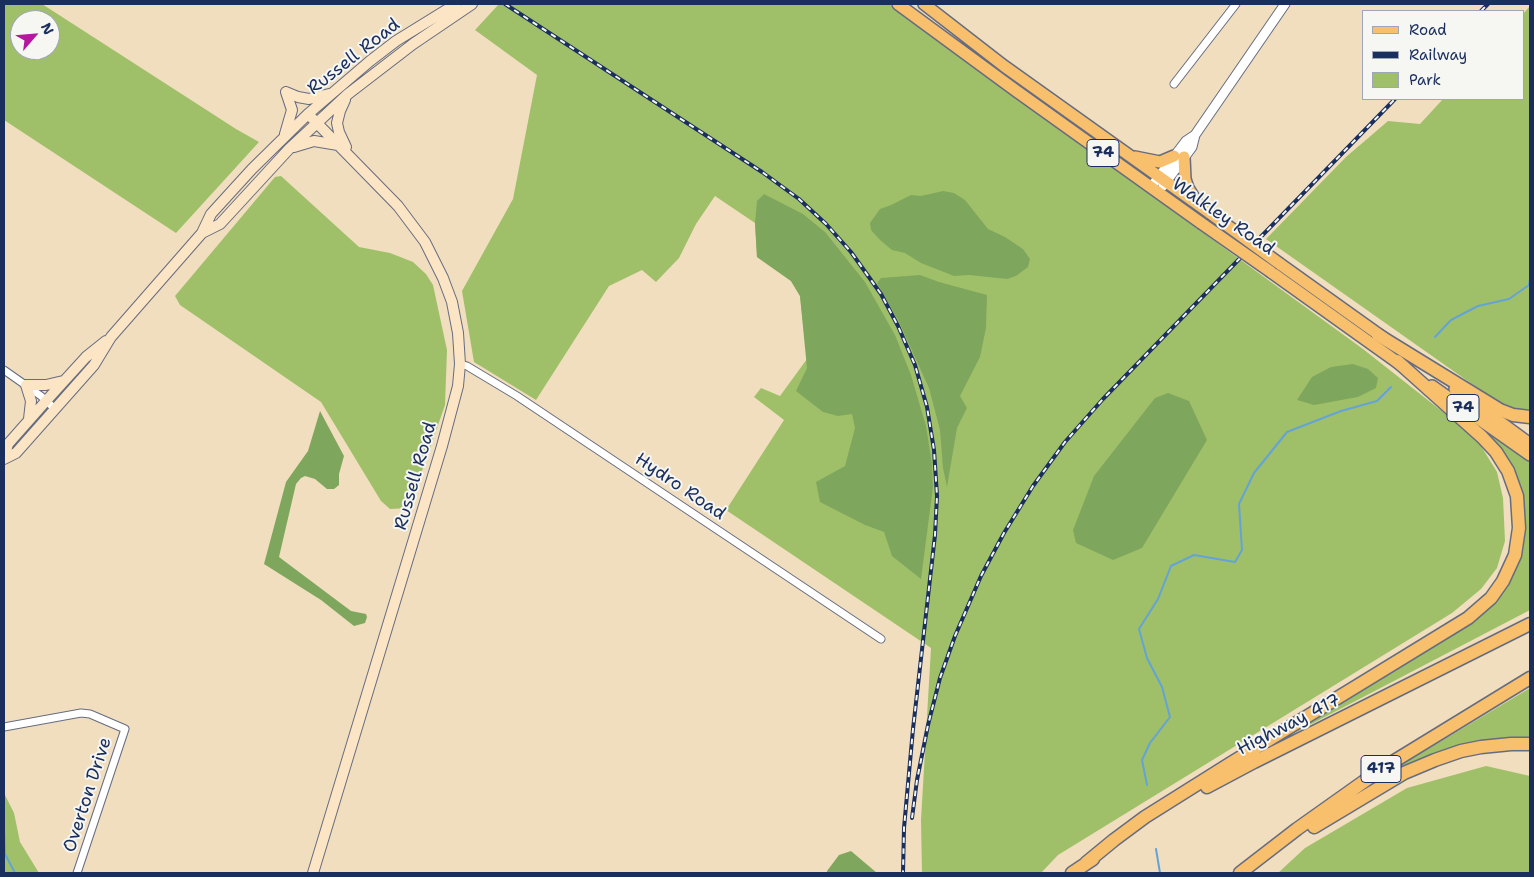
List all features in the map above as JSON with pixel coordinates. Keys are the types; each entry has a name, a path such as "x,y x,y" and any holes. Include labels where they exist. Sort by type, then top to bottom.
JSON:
{"highway":[{"path":"1378,334 1500,410 1513,415 1530,417"},
{"path":"1086,863 1121,834 1176,798 1468,618 1487,602 1502,582 1515,555 1519,528 1516,496 1508,471 1496,452 1482,437 1397,361"},
{"name":"Highway 417","path":"1072,873 1162,813 1245,766 1530,624"},
{"name":"417","path":"1240,873 1290,834 1383,768 1530,678"},
{"path":"1246,873 1331,815 1425,763 1471,749 1501,744 1530,744"}],"main road":[{"name":"Russell Road","path":"313,873 442,446 458,386 460,364 458,334 447,287 436,261 420,234 398,206 308,114 396,41 456,4"},
{"name":"Walkley Road","path":"898,4 1014,90 1530,456"},
{"name":"Walkley Road","path":"924,4 1022,79 1530,444"},
{"name":"Russell Road","path":"317,123 348,94 413,44 470,5"},
{"path":"284,137 291,114 291,104 286,92 309,99 332,93"},
{"path":"348,94 337,122 349,155"},
{"path":"4,458 16,453 94,365 111,337 202,233 211,214 252,169 308,114"},
{"path":"202,233 220,224 289,149 317,123"},
{"path":"289,149 314,141 339,145"},
{"path":"1129,156 1160,162 1179,156 1187,184 1205,210"},
{"path":"4,458 8,444 46,400 86,357 111,337"},
{"path":"30,420 31,401 26,385 46,385 64,380"}],"street":[{"path":"1174,84 1236,4"},
{"path":"1154,190 1179,156 1192,147 1195,135 1285,4"},
{"name":"Hydro Road","path":"460,364 467,366 517,396 881,639"},
{"path":"4,370 46,400 55,409"},
{"name":"Overton Drive","path":"4,727 90,714 125,729 77,873"}],"green space":[{"path":"4,4 42,4 51,10 10,10 10,60 60,60 60,16 259,142 176,233 4,120"},
{"path":"499,4 889,4 1363,349 1462,427 1481,446 1497,472 1503,498 1505,541 1497,568 1481,589 1452,613 1058,855 1041,873 922,873 921,820 931,648 726,510 784,420 754,397 761,388 780,396 807,359 800,296 791,281 757,257 755,223 715,196 696,224 679,258 656,282 642,270 609,286 536,400 474,362 462,291 513,199 537,75 475,30"},
{"path":"1530,6 1530,409 1524,411 1510,408 1479,389 1266,239 1346,157 1388,121 1420,124 1442,100 1524,100 1524,13"},
{"path":"281,176 359,247 390,253 413,262 426,274 433,285 447,350 445,405 409,508 390,509 381,501 321,402 180,305 175,296 275,177"},
{"path":"943,191 954,193 965,200 988,229 1023,249 1030,259 1028,267 1016,276 1007,279 969,275 954,276 921,263 905,253 892,250 871,230 870,223 880,209 911,195 921,196"},
{"path":"764,194 803,214 825,232 865,282 895,335 911,375 926,426 932,464 933,487 921,579 892,556 884,532 865,525 820,502 816,482 845,466 855,428 852,414 838,416 823,412 796,391 807,368 800,296 791,281 757,257 755,223 757,201"},
{"path":"920,275 987,295 986,328 980,357 960,396 967,408 957,428 947,487 943,468 940,430 929,388 899,322 877,283 881,278"},
{"path":"1353,364 1368,369 1378,378 1376,388 1358,397 1314,405 1297,400 1312,377 1331,367"},
{"path":"1168,393 1189,401 1207,440 1142,548 1113,560 1076,543 1073,530 1094,476 1155,398"},
{"path":"320,411 344,456 339,474 339,485 334,489 327,489 315,479 305,476 296,484 279,557 351,611 366,614 365,623 354,626 321,600 264,564 286,482 308,451"},
{"path":"1482,427 1530,461 1530,610 1275,743 1433,644 1509,580 1522,505 1480,431"},
{"path":"1530,688 1530,740 1401,772 1398,767"},
{"path":"1486,766 1530,776 1530,873 1278,873 1305,848 1407,788"},
{"path":"4,793 14,813 20,842 39,873 4,873"},
{"path":"851,851 877,873 827,873 839,855"}],"waterway":[{"path":"1435,337 1451,320 1478,306 1509,299 1529,285 1530,279"},
{"path":"1147,785 1142,760 1150,743 1170,717 1162,687 1147,658 1139,629 1158,599 1171,566 1194,555 1235,562 1242,550 1239,504 1254,473 1287,432 1341,411 1377,401 1391,387"},
{"path":"4,827 5,854 15,873"},
{"path":"1156,849 1160,873"}],"railway":[{"path":"505,4 762,172 799,199 826,224 851,252 881,294 898,326 915,365 927,407 934,450 937,496 935,535 904,828 903,873"},
{"path":"1482,10 1488,4"},
{"path":"912,818 917,780 928,725 940,678 955,636 981,576 1004,533 1033,486 1065,442 1103,399 1394,100"}]}
